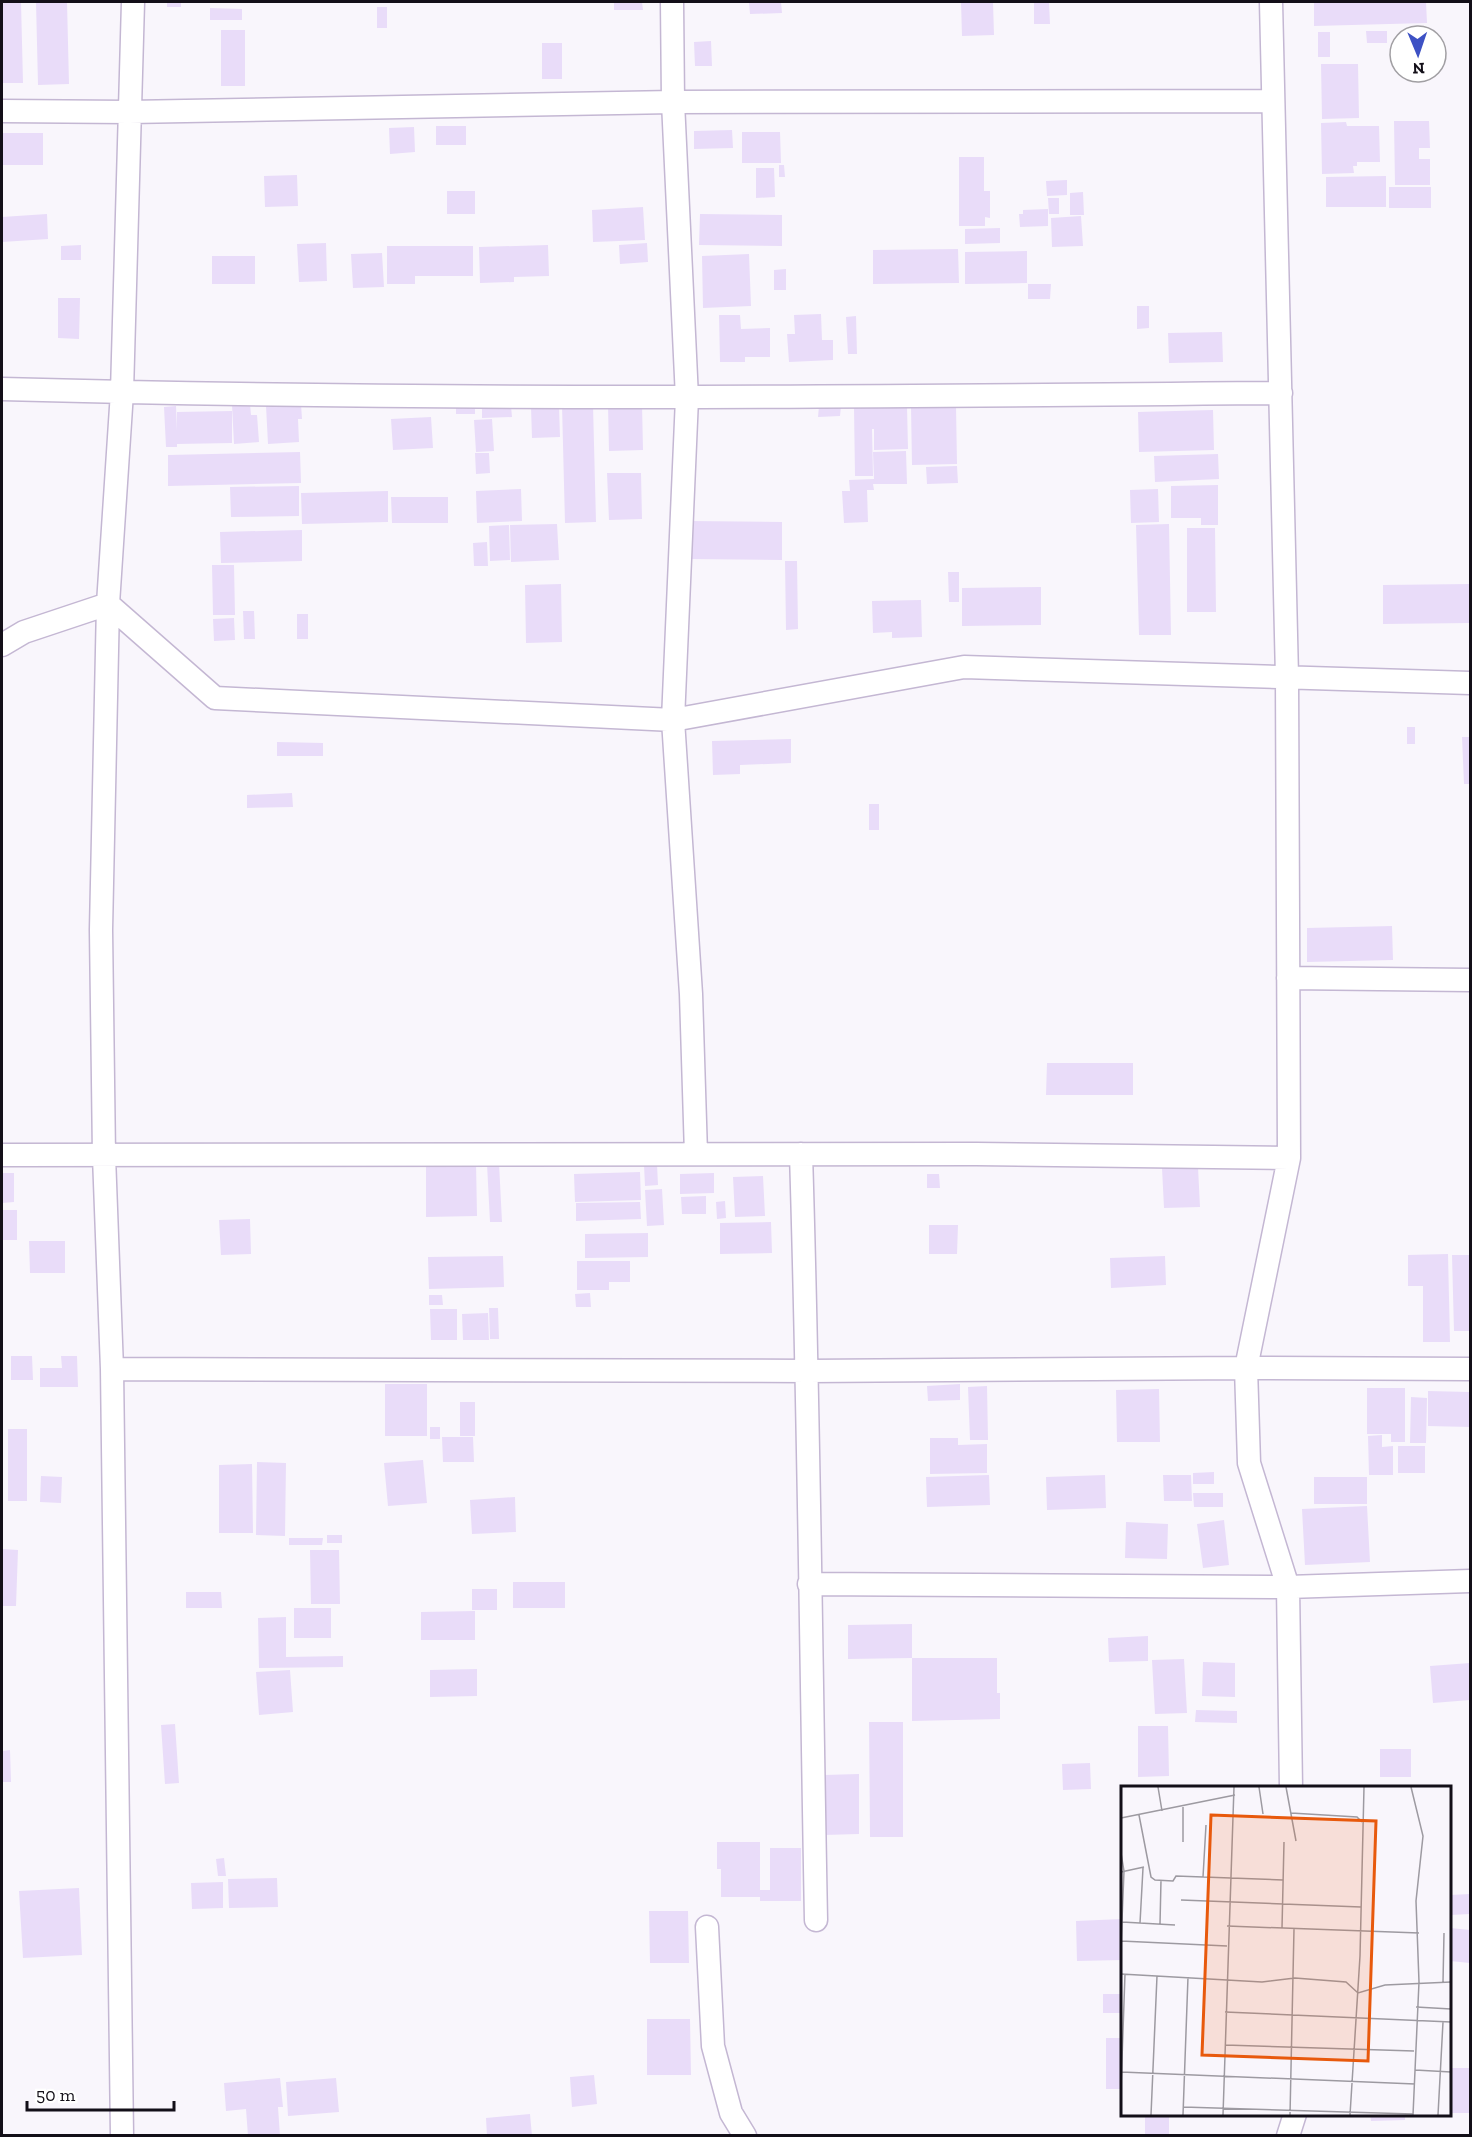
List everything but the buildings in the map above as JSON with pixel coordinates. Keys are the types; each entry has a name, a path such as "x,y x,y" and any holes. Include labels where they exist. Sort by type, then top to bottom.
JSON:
{"street":[{"path":"127,2131 112,1369 104,1156 101,930 108,604 122,392 133,2"},
{"path":"672,2 673,102 687,398 674,720 691,994 696,1154"},
{"path":"1271,2 1287,677 1289,1158 1246,1368 1249,1463 1288,1587 1291,1786"},
{"path":"2,111 129,112 673,102 1273,101"},
{"path":"2,389 687,398 1281,393"},
{"path":"2,645 24,632 108,604"},
{"path":"108,604 215,698 674,720 964,667 1470,683"},
{"path":"1288,978 1470,980"},
{"path":"801,1154 808,1371 809,1584 816,1920"},
{"path":"2,1155 976,1154 1289,1158"},
{"path":"112,1369 808,1371 1470,1369"},
{"path":"809,1584 1288,1587 1470,1581"},
{"path":"707,1927 713,2046 731,2113 746,2136"},
{"path":"1288,2136 1295,2116"}]}
